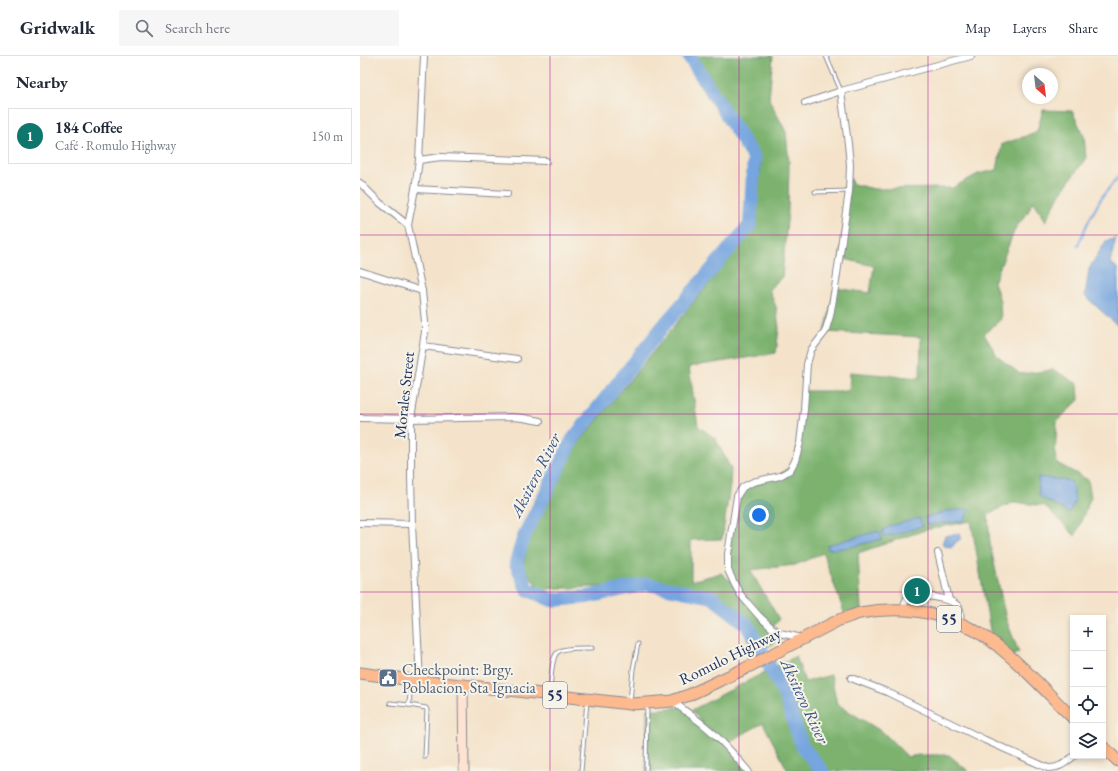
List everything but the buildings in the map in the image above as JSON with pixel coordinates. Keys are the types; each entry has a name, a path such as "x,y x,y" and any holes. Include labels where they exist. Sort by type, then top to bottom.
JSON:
{"highway":[{"name":"Romulo Highway","path":"360,673 630,704 647,704 672,701 704,689 839,620 858,614 881,610 903,610 926,612 944,617 978,632 1005,652 1070,715"},
{"path":"1106,750 1118,761"}],"street":[{"path":"360,184 380,203 408,225 419,160 424,56"},
{"path":"805,103 841,91 971,56"},
{"path":"800,640 780,633 772,628 759,616 740,594 728,570 728,554 737,496 744,487 753,482 780,476 790,470 795,461 800,443 804,409 806,364 811,350 825,332 830,316 836,288 849,191 849,151 841,91"},
{"path":"419,160 441,157 546,161"},
{"path":"415,189 507,194"},
{"name":"Morales Street","path":"408,225 422,290 425,322 425,332 411,419 416,680"},
{"path":"360,271 422,290"},
{"path":"422,346 517,359"},
{"path":"360,418 411,419 512,417 540,421"},
{"path":"360,524 412,524"},
{"path":"938,553 949,600"},
{"path":"903,610 906,599 912,594 949,600 960,609 960,623"},
{"path":"851,678 887,692 985,740 1048,768 1055,768 1070,759"},
{"path":"463,685 464,771"},
{"path":"672,701 712,732 725,744 748,771"}],"lane":[{"path":"826,56 841,91"},
{"path":"815,192 849,191"},
{"path":"630,704 633,669 638,644"},
{"path":"550,695 553,662 557,652 562,650 592,648"},
{"path":"409,705 416,680"},
{"path":"581,771 587,699"},
{"path":"390,703 424,707 427,710 425,757"},
{"path":"646,771 647,704"}],"green space":[{"path":"695,56 773,56 769,99 786,132 789,163 788,210 782,277 769,289 776,307 779,328 776,353 689,367 698,426 715,438 731,469 722,539 691,540 691,581 721,573 733,583 728,570 736,501 742,489 753,482 780,476 795,461 805,391 849,391 850,372 920,378 921,337 825,332 835,288 870,293 874,266 840,258 850,178 853,184 874,189 952,188 978,174 997,170 1002,144 1037,131 1043,110 1072,111 1084,136 1086,158 1059,195 1046,221 1033,200 1028,212 1015,229 994,282 1000,301 1001,319 984,334 998,357 1020,374 1054,370 1078,384 1079,400 1057,421 1055,455 1057,463 1088,480 1091,497 1075,536 1045,506 1014,502 988,514 990,544 1006,619 1019,653 1009,656 991,636 971,521 925,530 858,553 861,610 845,615 823,553 795,565 750,570 779,619 772,628 782,639 764,649 748,625 712,597 652,585 539,589 523,566 528,540 577,445 754,228 761,162"},
{"path":"796,656 805,682 831,675 837,704 884,733 908,757 919,755 949,755 968,771 788,771 763,723 725,744 748,771 646,771 647,710 680,707 703,724 692,710"}],"water":[{"path":"1116,238 1110,262 1118,269 1118,326 1085,296 1089,269 1106,241"},
{"path":"1038,477 1071,481 1075,501 1069,513 1039,496"},
{"path":"970,509 964,521 927,525 924,518 947,511"},
{"path":"919,518 923,526 894,535 884,536 882,531 890,526"},
{"path":"879,531 882,539 849,547 828,549 827,545"},
{"path":"959,533 962,538 952,547 944,546 942,544 945,536"}],"waterway":[{"name":"Aksitero River","path":"689,56 754,158 750,225 664,325 573,439 524,536 516,563 527,589 552,600 587,597 647,584 712,597 748,625 785,696 802,746 822,771"},
{"path":"1078,245 1089,220 1102,197 1118,177"}],"place":[{"name":"184 Coffee","path":"917,591"},
{"name":"Checkpoint: Brgy. Poblacion, Sta Ignacia","path":"388,678"}]}
